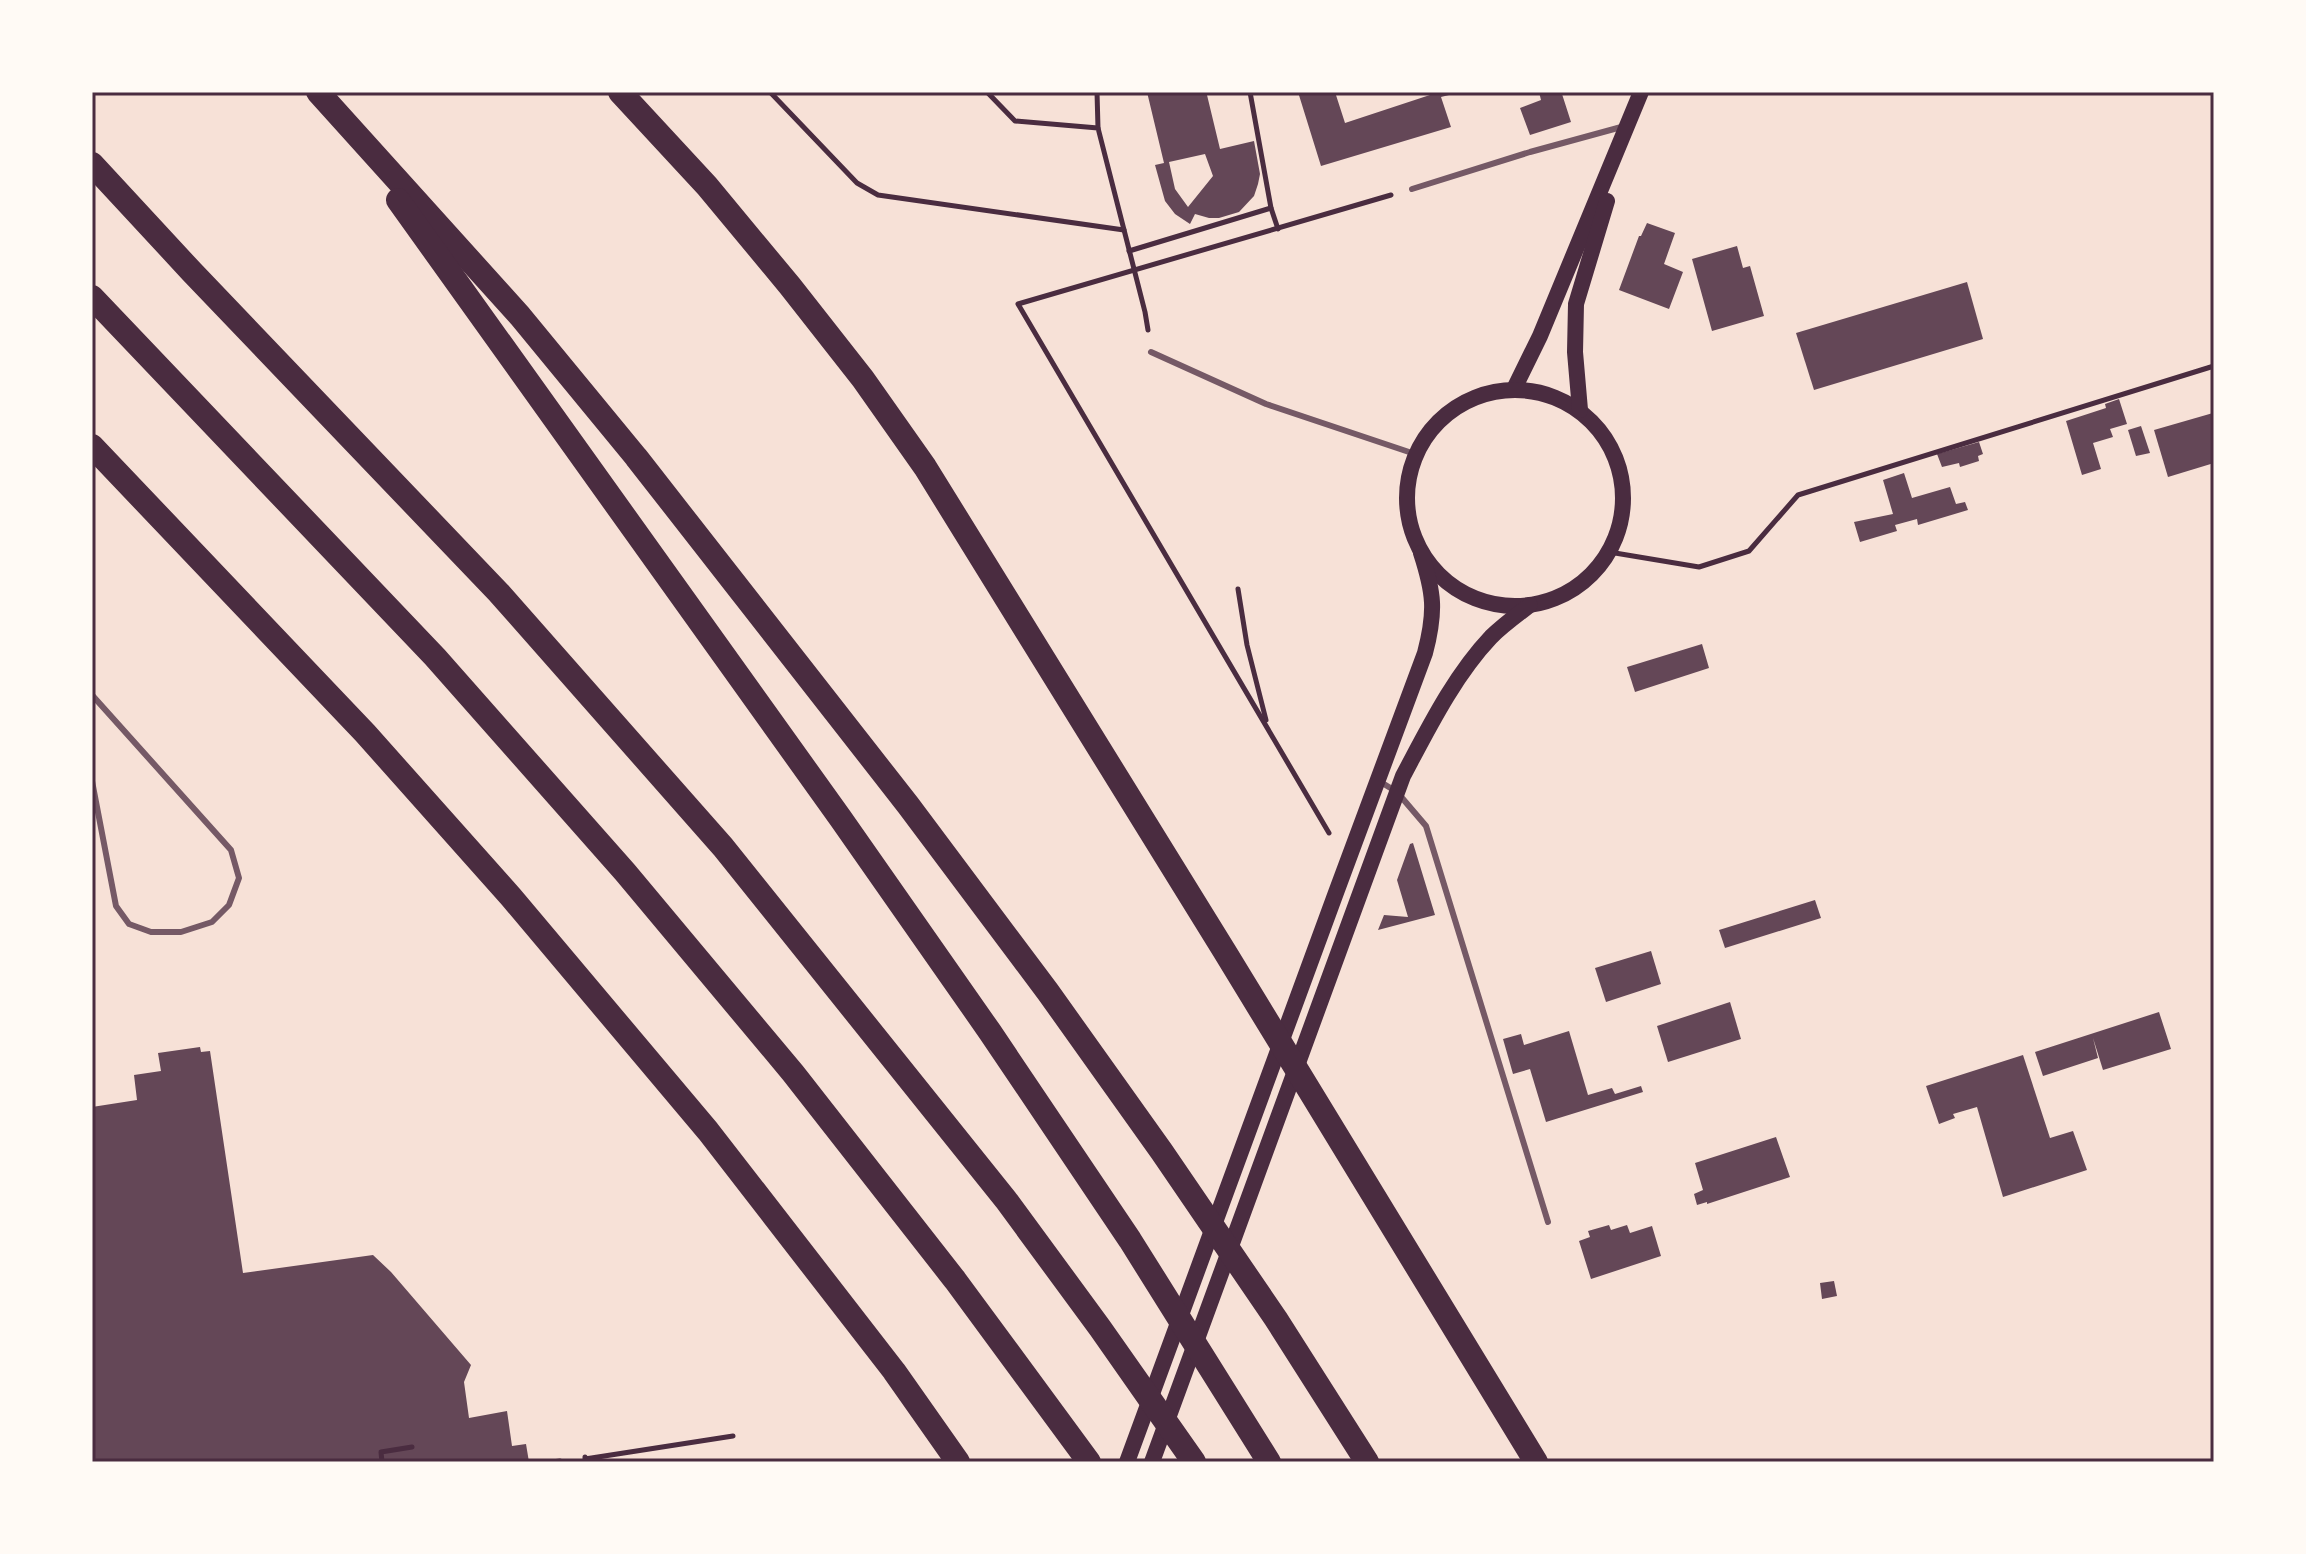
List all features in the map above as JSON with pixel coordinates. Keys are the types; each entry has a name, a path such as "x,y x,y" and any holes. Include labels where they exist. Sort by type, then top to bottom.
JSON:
{"highway":[{"path":"620,92 707,186 790,286 863,379 925,467 1536,1462"},
{"path":"324,99 520,316 636,457 908,805 1048,992 1162,1152 1276,1319 1367,1462"},
{"path":"324,99 990,1032 1130,1240 1269,1462"},
{"path":"92,164 499,593 723,847 1006,1200 1194,1462"},
{"path":"92,297 435,657 625,872 793,1073 955,1280 1089,1462"},
{"path":"92,446 365,733 511,897 708,1131 894,1371 958,1462"}],"main road":[{"path":"1514,389 1540,336 1641,92"},
{"path":"1580,410 1575,352 1576,304 1630,122"},
{"path":"1127,1462 1425,653 1432,626 1433,598 1421,553 1408,521 1406,487 1415,454 1432,427 1455,406 1484,394 1514,389 1549,394 1580,410 1602,432 1617,460 1624,491 1621,523 1609,552 1589,578 1562,596 1530,605 1498,605 1467,596 1441,578 1421,553"},
{"path":"1152,1462 1397,792 1423,737 1465,670 1490,638 1530,605"}],"lane":[{"path":"1412,189 1630,122"},
{"path":"1151,352 1266,404 1415,454"},
{"path":"92,695 231,850 239,878 229,905 212,922 181,932 151,932 129,924 116,906 92,781"},
{"path":"1377,780 1397,792 1426,826 1548,1222"}],"path":[{"path":"770,92 857,183 878,195 1124,230"},
{"path":"987,92 1015,121 1098,128"},
{"path":"1097,92 1098,128 1145,312 1151,352"},
{"path":"1250,92 1271,208 1278,229"},
{"path":"1346,862 1018,304 1412,189"},
{"path":"1129,251 1271,208"},
{"path":"1609,552 1699,567 1749,551 1798,495 2214,366"},
{"path":"1238,589 1247,645 1268,729"},
{"path":"585,1457 733,1436"},
{"path":"382,1462 381,1452 412,1447"},
{"path":"552,1462 560,1461"}],"building":[{"path":"1147,92 1214,92 1207,95 1220,149 1254,141 1260,174 1254,196 1239,212 1219,218 1195,214 1190,224 1175,214 1165,201 1155,165 1164,163","holes":["1205,154 1213,176 1188,207 1175,189 1169,162"]},
{"path":"1298,92 1335,92 1345,123 1439,92 1457,93 1441,97 1451,127 1321,166"},
{"path":"1539,92 1568,92 1562,94 1571,122 1530,135 1520,108 1541,100"},
{"path":"1647,223 1675,233 1664,264 1683,272 1669,309 1619,290"},
{"path":"1737,246 1743,268 1750,266 1764,316 1712,331 1692,259"},
{"path":"1967,282 1983,339 1814,390 1796,333"},
{"path":"2119,399 2127,424 2110,429 2113,437 2093,443 2101,469 2082,475 2066,421 2106,408 2105,404"},
{"path":"2213,413 2214,463 2168,477 2154,430"},
{"path":"2141,426 2150,453 2136,456 2128,430"},
{"path":"1979,442 1983,454 1978,456 1979,461 1960,467 1959,463 1942,467 1937,454"},
{"path":"1904,473 1912,498 1950,487 1956,504 1965,502 1968,510 1918,525 1917,519 1895,525 1897,531 1860,542 1854,522 1893,514 1883,480"},
{"path":"1702,644 1709,668 1635,692 1627,667"},
{"path":"1413,843 1435,915 1378,930 1384,915 1408,917 1397,880"},
{"path":"1815,900 1821,918 1725,948 1719,930"},
{"path":"1651,951 1661,984 1606,1002 1595,968"},
{"path":"1730,1002 1741,1039 1668,1062 1657,1026"},
{"path":"2159,1012 2171,1049 2103,1070 2093,1038 2098,1058 2043,1076 2035,1052"},
{"path":"1569,1031 1588,1095 1612,1088 1615,1094 1641,1086 1643,1092 1546,1122 1530,1069 1513,1074 1503,1039 1521,1034 1524,1045"},
{"path":"200,1047 201,1052 210,1051 243,1273 373,1255 471,1365 464,1382 469,1418 507,1411 512,1446 526,1444 529,1462 92,1462 92,1107 137,1100 134,1075 161,1071 158,1053"},
{"path":"2023,1055 2050,1138 2073,1131 2087,1170 2003,1197 1977,1107 1953,1114 1955,1118 1939,1124 1926,1086"},
{"path":"1776,1137 1790,1177 1697,1205 1694,1194 1703,1190 1695,1163"},
{"path":"1609,1225 1611,1230 1627,1225 1630,1233 1652,1226 1661,1256 1591,1279 1579,1241 1590,1237 1588,1231"},
{"path":"1834,1281 1837,1296 1822,1299 1820,1283"}]}
